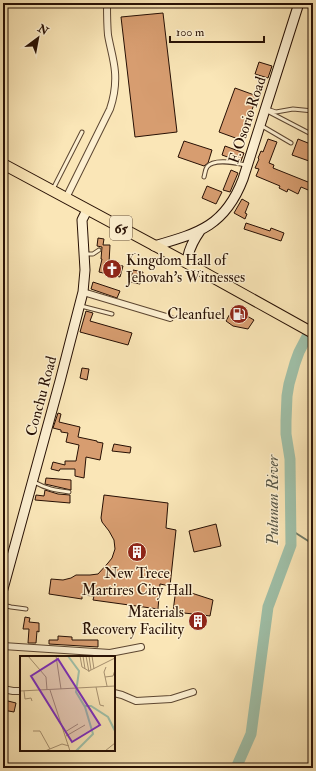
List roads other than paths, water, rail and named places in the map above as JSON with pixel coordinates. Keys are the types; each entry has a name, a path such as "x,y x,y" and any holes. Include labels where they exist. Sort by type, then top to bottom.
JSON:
{"main road":[{"name":"F. Osorio Road","path":"154,246 200,231 218,218 228,208 238,193 299,3"},
{"name":"65","path":"3,164 313,333"},
{"name":"Conchu Road","path":"3,589 79,306 85,270 82,220 87,210"},
{"name":"F. Osorio Road","path":"187,263 190,248 200,231"}],"street":[{"path":"66,198 110,109 113,99 115,71 108,36 107,3"},
{"path":"82,292 170,318"},
{"path":"3,646 110,653 141,647"},
{"path":"3,689 20,691"},
{"path":"115,694 122,695 136,701 171,699 193,692"}],"lane":[{"path":"265,109 276,112 294,109 313,111"},
{"path":"265,109 313,135"},
{"path":"260,125 291,143"},
{"path":"52,191 82,132"},
{"path":"204,176 206,168 210,164 222,162 247,165"},
{"path":"84,255 93,254 99,250"},
{"path":"79,306 112,314"},
{"path":"32,481 45,488 69,492"},
{"path":"3,605 26,609"}],"waterway":[{"name":"Pulunan River","path":"236,768 251,734 268,607 291,545 290,459 286,434 287,396 289,384 299,352 313,325"},
{"path":"291,530 313,544"}],"place":[{"name":"Kingdom Hall of Jehovah's Witnesses","path":"112,269"},
{"name":"Cleanfuel","path":"239,314"},
{"name":"New Trece Martires City Hall","path":"137,552"},
{"name":"Materials Recovery Facility","path":"198,621"}]}
